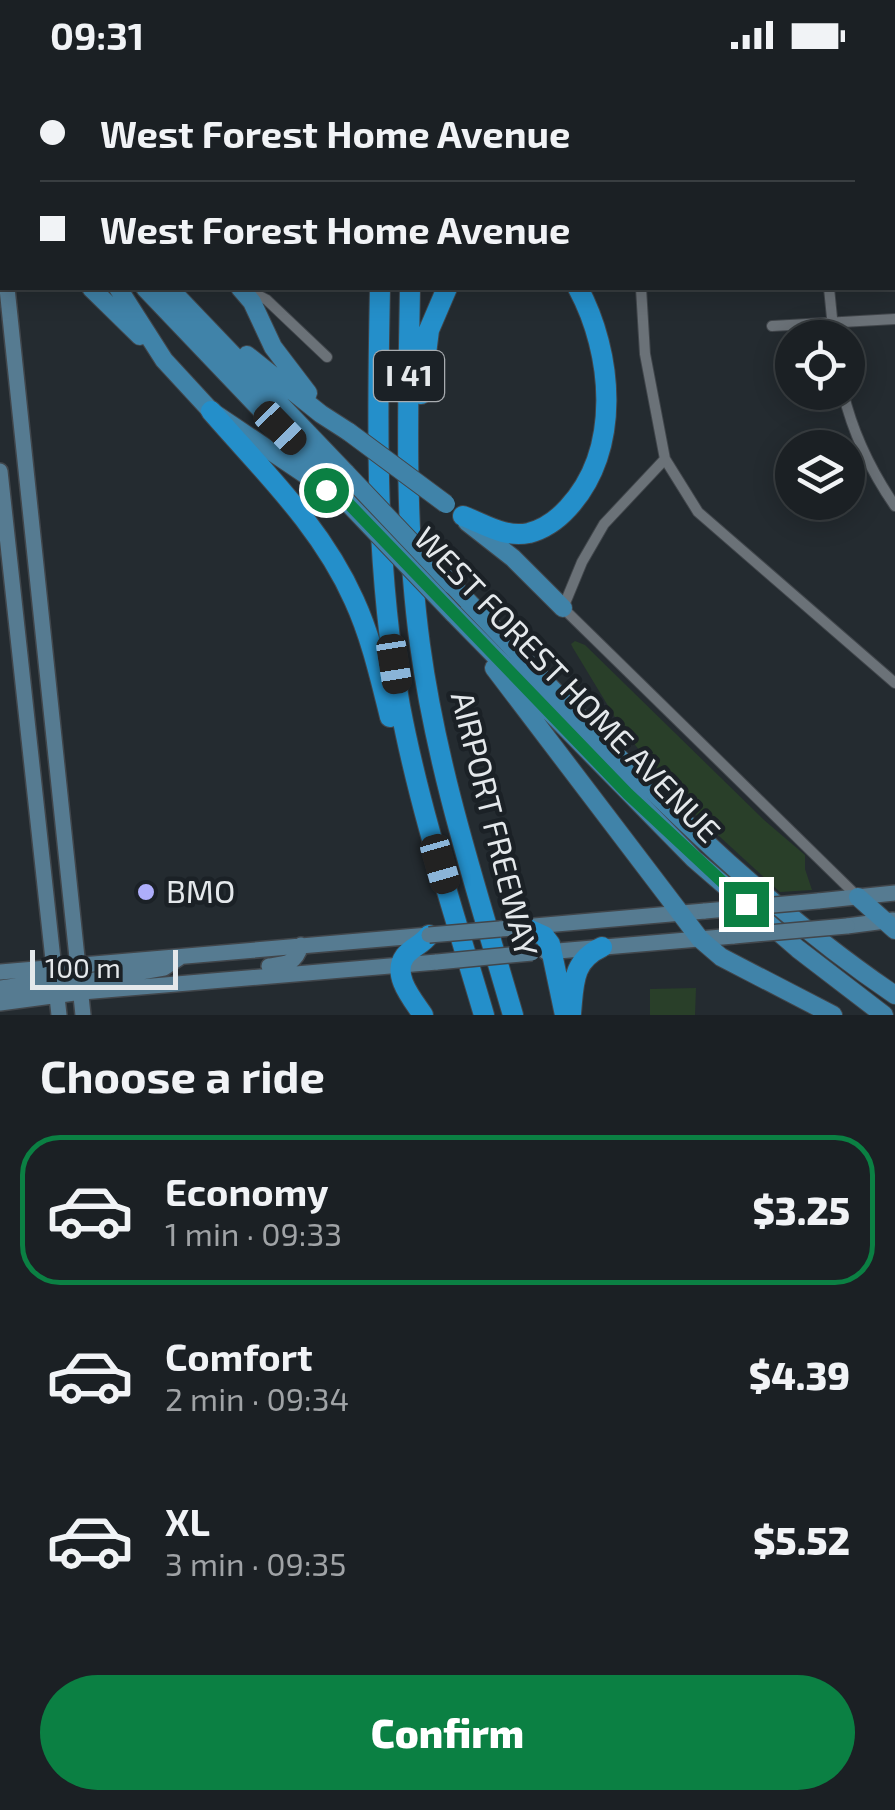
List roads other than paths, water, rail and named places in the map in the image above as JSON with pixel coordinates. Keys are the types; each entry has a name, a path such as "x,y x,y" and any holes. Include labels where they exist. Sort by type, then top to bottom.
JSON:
{"highway":[{"name":"AIRPORT FREEWAY","path":"380,290 378,492 384,588 400,705 429,826 484,1015"},
{"name":"AIRPORT FREEWAY","path":"410,290 408,464 415,598 427,687 447,779 513,1015"},
{"path":"408,464 417,435 429,330 446,290"},
{"path":"454,510 502,532 529,533 563,514 579,496 592,472 602,438 605,372 593,318 579,290"},
{"path":"210,411 299,511 340,572 370,642 410,798 429,826"},
{"path":"524,927 544,936 542,952 568,1015"},
{"path":"423,1015 404,986 401,966 404,957 429,936"},
{"path":"568,1015 577,971 586,955 602,948"}],"main road":[{"path":"8,290 83,1015"},
{"path":"93,290 210,411 348,503"},
{"path":"119,290 164,360"},
{"name":"WEST FOREST HOME AVENUE","path":"147,290 459,619 694,859 798,949 884,1015"},
{"name":"WEST FOREST HOME AVENUE","path":"172,290 707,846 819,941 895,995"},
{"path":"242,290 252,302 273,346 328,416 454,510 512,558 563,608"},
{"path":"217,336 328,416"},
{"path":"0,471 59,1015"},
{"path":"459,619 700,939 720,957 833,1015"},
{"path":"0,988 164,968 182,956 895,893"},
{"path":"858,897 892,924"},
{"path":"0,1003 71,976 80,980 190,984 892,924"},
{"path":"305,973 320,955 344,942"},
{"path":"230,980 239,969 289,964 302,945"},
{"path":"182,956 190,984"},
{"path":"0,972 56,982"}],"street":[{"path":"244,290 267,300 327,357"},
{"path":"641,290 645,354 665,459 698,512 895,683"},
{"path":"829,290 832,320"},
{"path":"865,321 895,320"},
{"path":"847,410 864,454 895,506"},
{"path":"563,608 582,562 604,524 665,459"},
{"name":"WEST FOREST HOME AVENUE","path":"563,608 858,897"}],"place":[{"name":"BMO","path":"146,892"}]}
